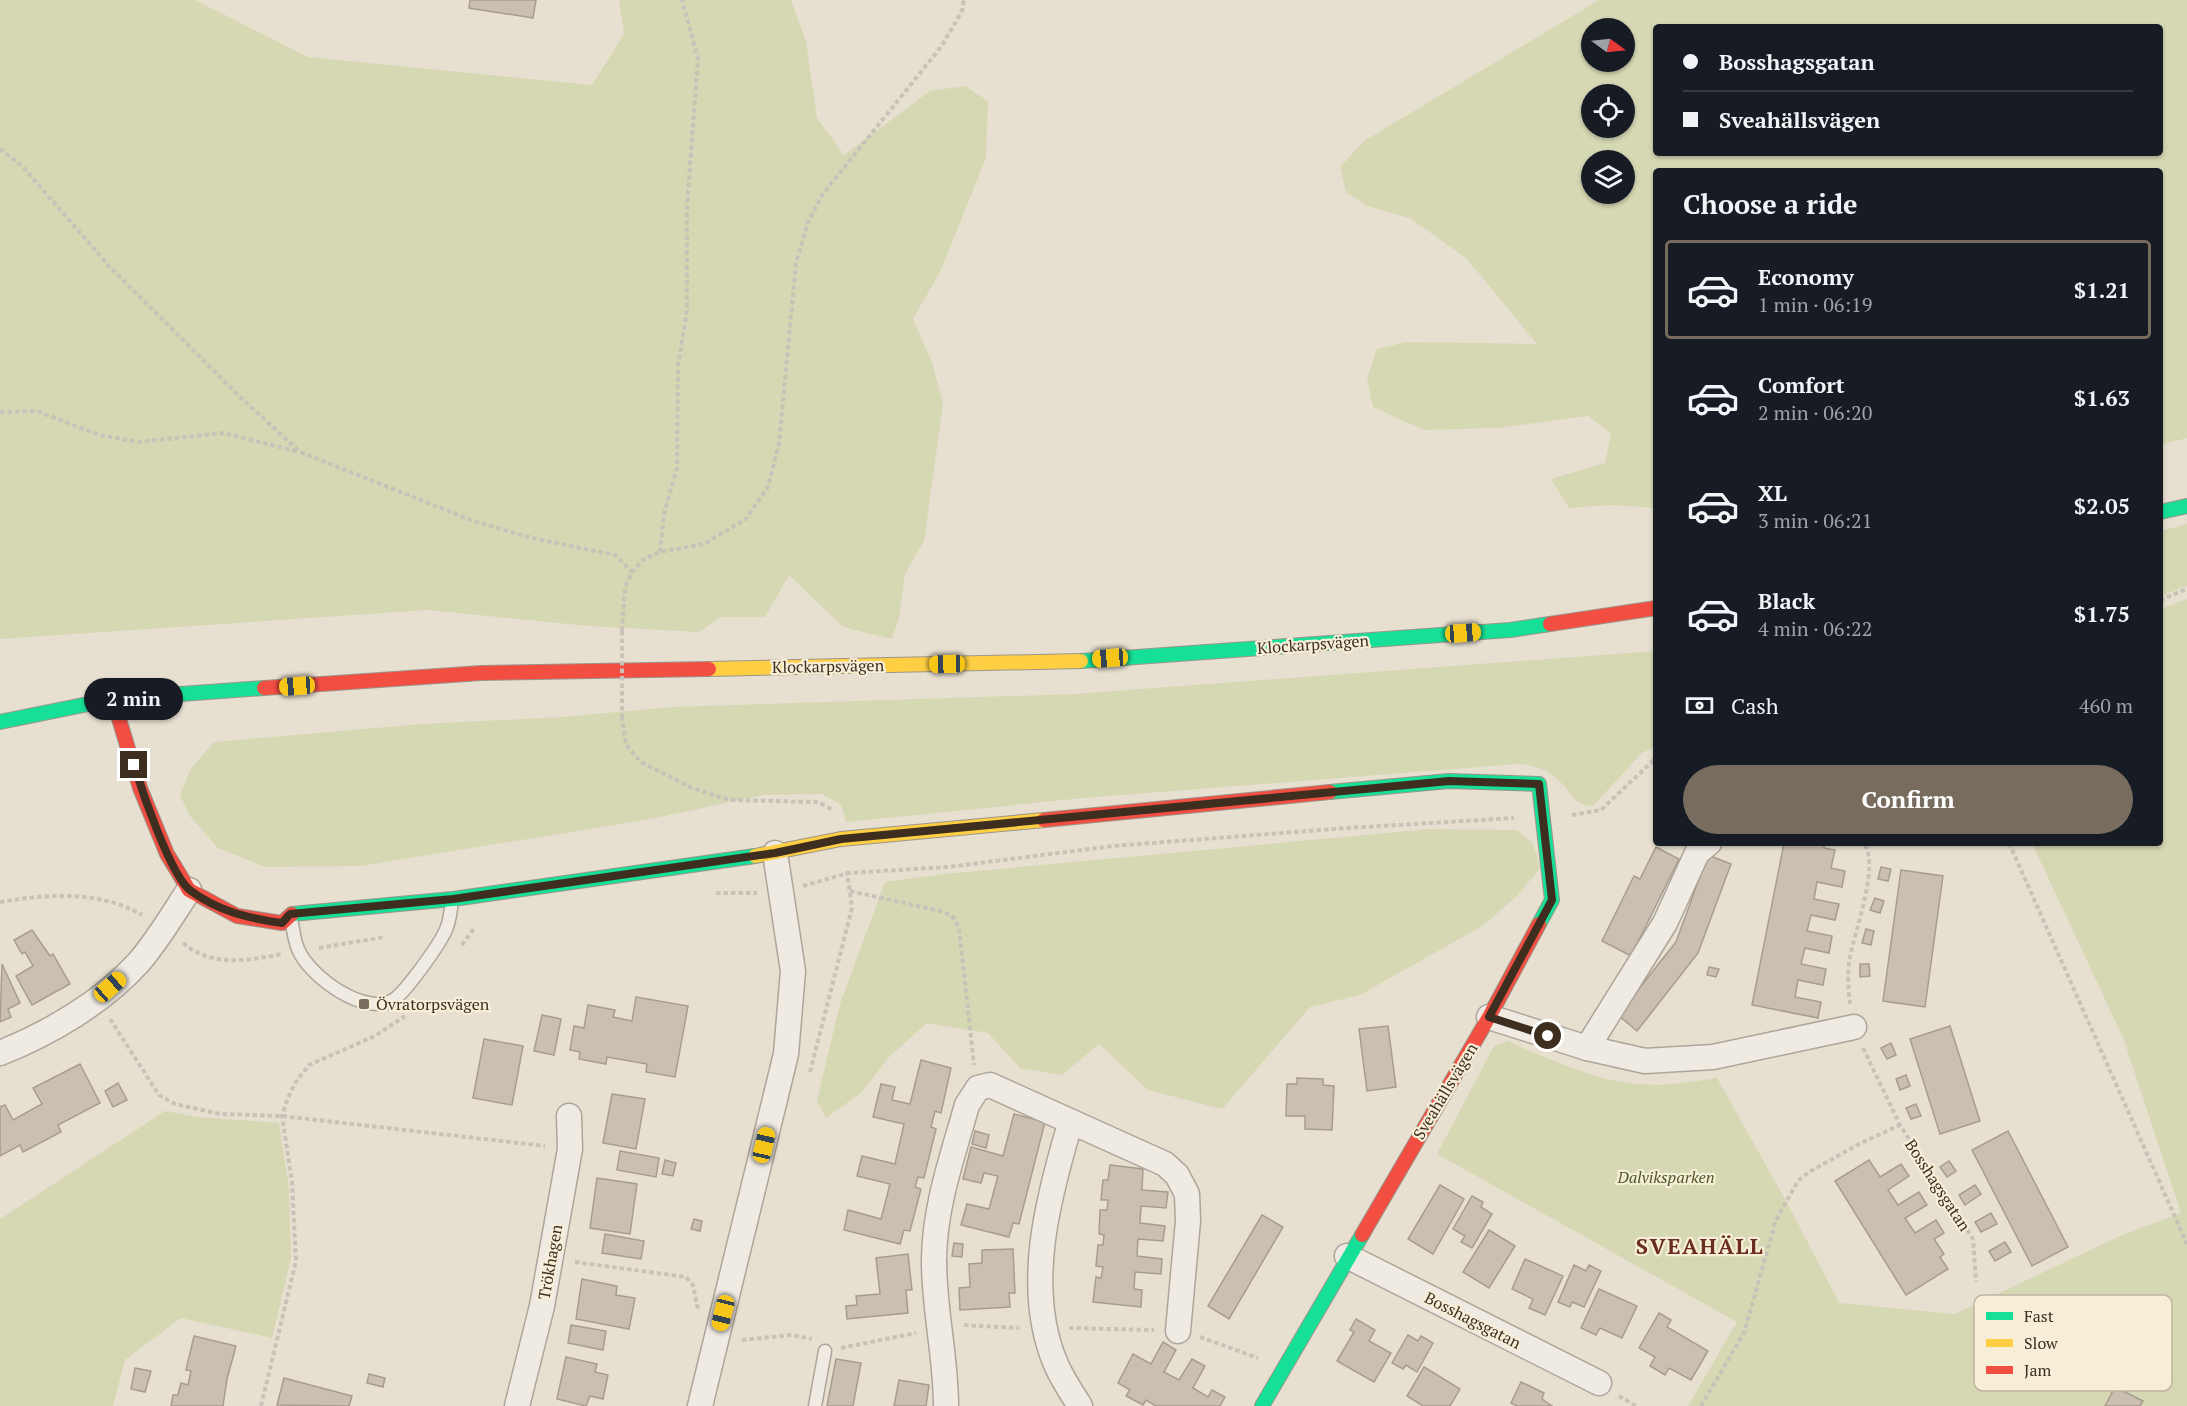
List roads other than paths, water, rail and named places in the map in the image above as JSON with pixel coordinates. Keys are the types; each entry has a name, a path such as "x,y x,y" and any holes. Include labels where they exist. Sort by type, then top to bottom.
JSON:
{"street":[{"path":"2163,511 2187,506"},
{"name":"Klockarpsvägen","path":"0,722 113,699 481,673 1063,662 1510,630 1653,608"},
{"path":"0,1053 57,1026 96,999 138,963 189,890 167,854 140,788 113,699"},
{"name":"Sveahällsvägen","path":"189,890 237,916 282,923 290,914 453,899 775,853 841,839 1449,781 1539,784 1552,900 1489,1017 1347,1256 1262,1406"},
{"path":"1587,1048 1665,923 1697,852 1705,846"},
{"path":"700,1406 786,1054 793,971 775,853"},
{"path":"1489,1017 1587,1048 1645,1061 1713,1057 1854,1027"},
{"path":"946,1406 944,1346 938,1324 934,1261 936,1219 967,1105 978,1088 990,1085 1070,1124 1165,1164 1177,1175 1187,1194 1188,1221 1178,1331"},
{"name":"Trökhagen","path":"517,1406 550,1258 570,1149 569,1116"},
{"path":"1070,1124 1057,1168 1044,1233 1041,1295 1044,1329 1055,1363 1080,1406"},
{"name":"Bosshagsgatan","path":"1347,1256 1599,1383"}],"lane":[{"path":"290,914 298,951 338,992 364,1004 381,1004 395,999 437,946 447,928 453,899"},
{"path":"815,1406 825,1351"}],"place":[{"name":"Övratorpsvägen","path":"364,1004"}],"district":[{"name":"SVEAHÄLL","path":"1700,1245"}],"park label":[{"name":"Dalviksparken","path":"1666,1177"}]}
